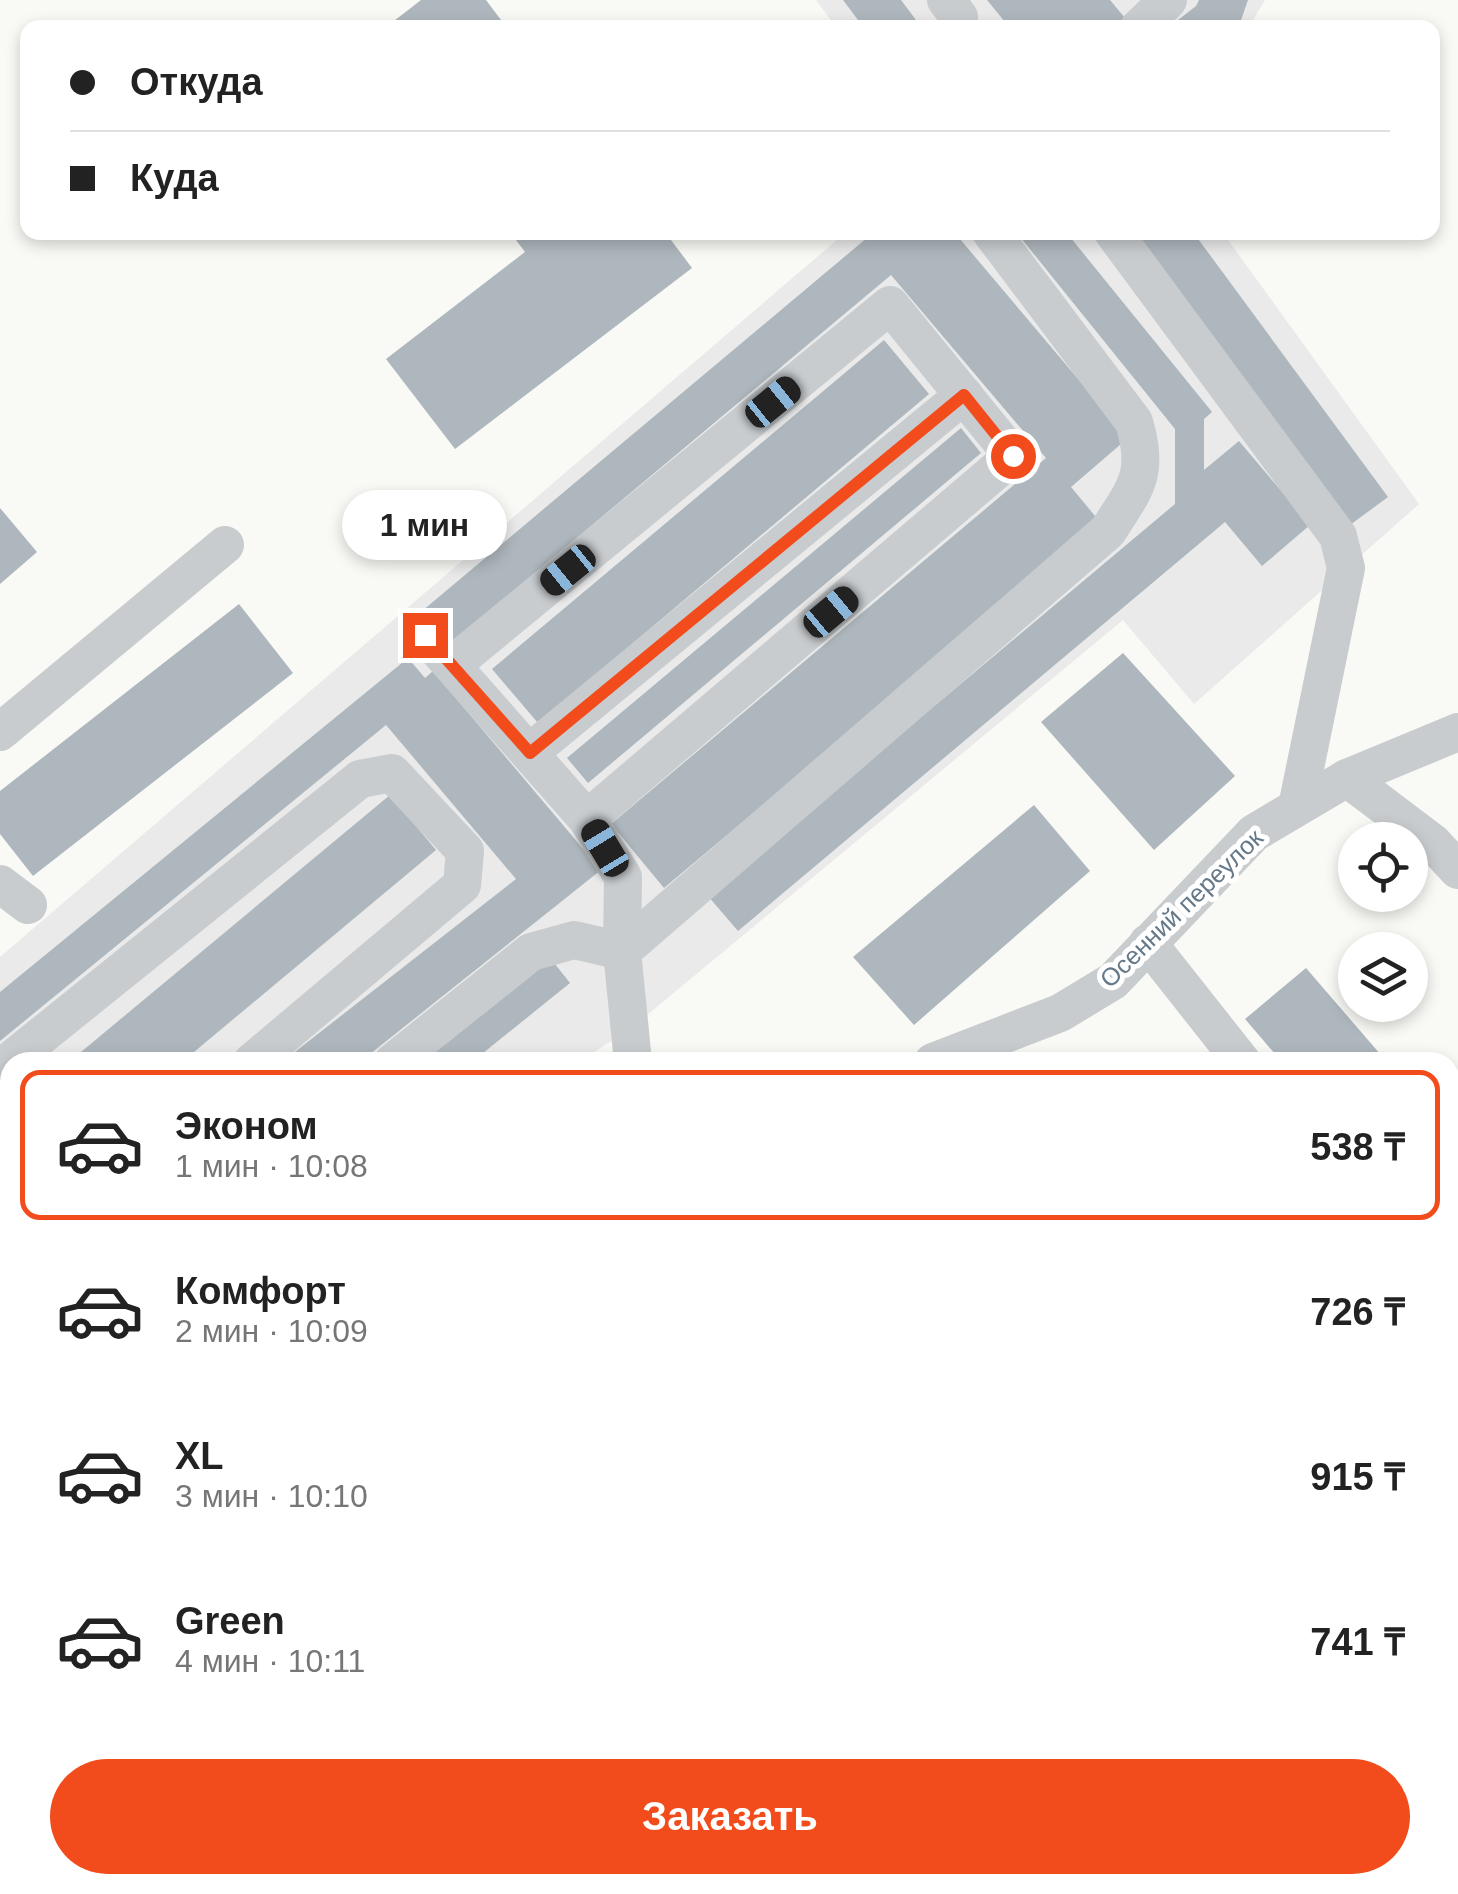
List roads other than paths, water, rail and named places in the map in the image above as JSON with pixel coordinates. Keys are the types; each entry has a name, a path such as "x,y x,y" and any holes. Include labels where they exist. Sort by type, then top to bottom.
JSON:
{"street":[{"path":"622,951 1108,531 1139,482 1142,449 1134,422 997,240"},
{"path":"1119,240 1338,536 1346,568 1297,808"},
{"path":"452,666 890,305 1013,456 588,819"},
{"path":"530,753 964,395"},
{"path":"0,732 224,545"},
{"path":"425,635 588,819 623,877 622,951 633,1052"},
{"name":"Осенний переулок","path":"959,1052 1060,1014 1113,981 1254,833 1347,778 1458,732"},
{"path":"21,1052 360,779 392,773 465,851 462,886 264,1052"},
{"path":"1347,778 1434,843 1458,870"},
{"path":"405,1052 531,952 574,940 622,951"},
{"path":"1148,944 1234,1052"}]}
